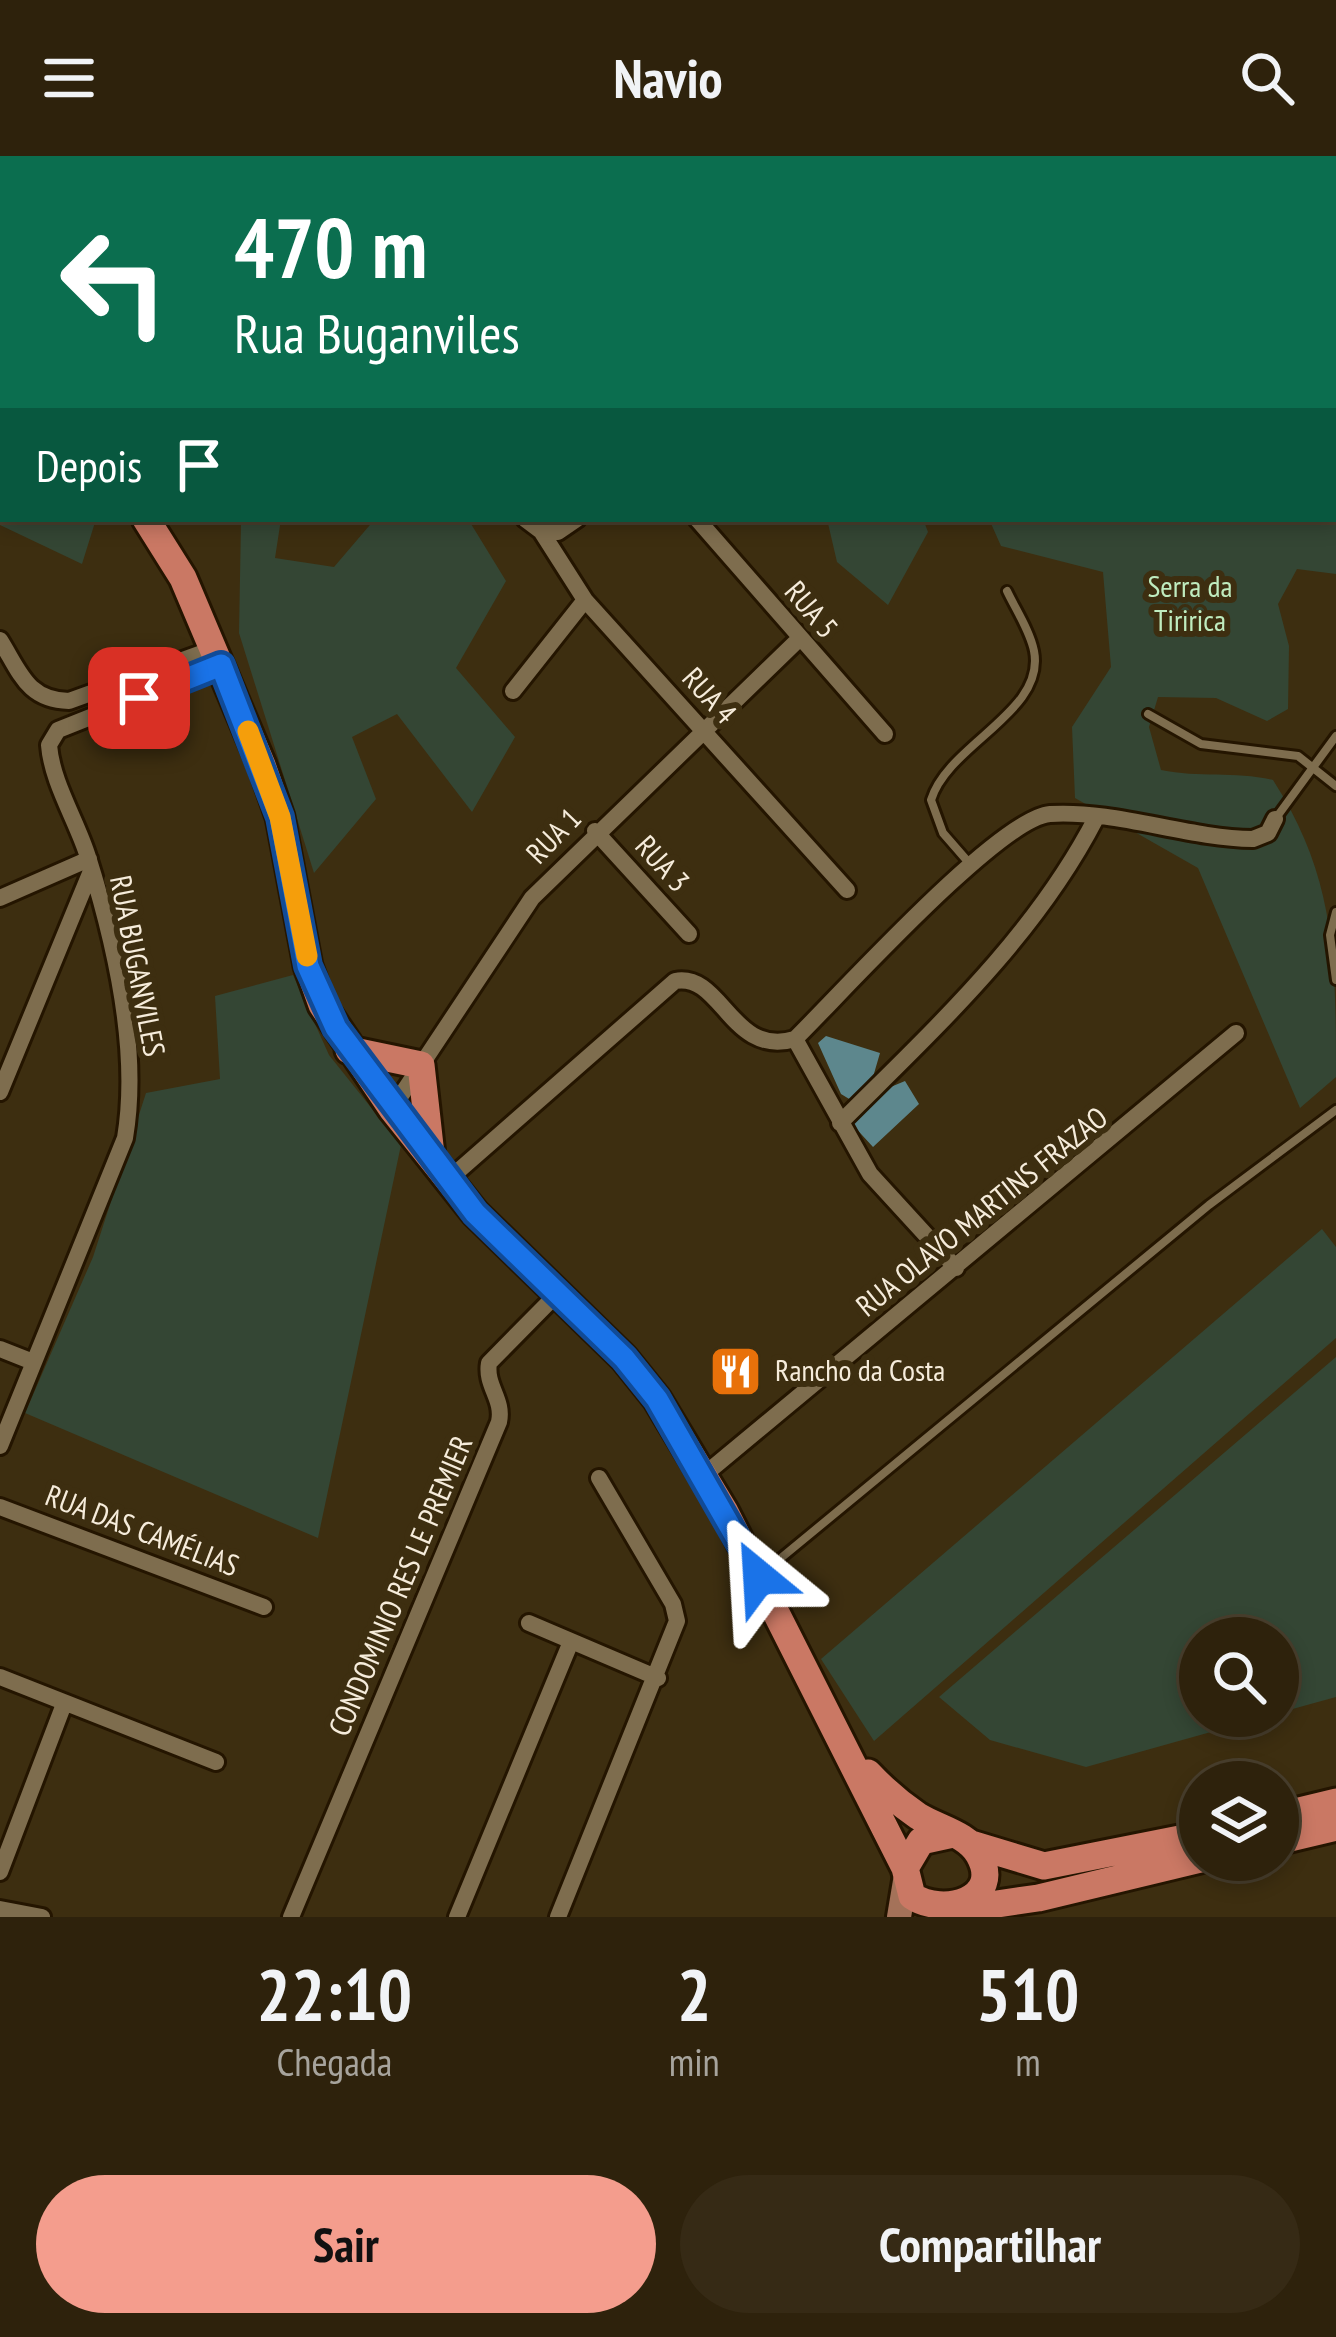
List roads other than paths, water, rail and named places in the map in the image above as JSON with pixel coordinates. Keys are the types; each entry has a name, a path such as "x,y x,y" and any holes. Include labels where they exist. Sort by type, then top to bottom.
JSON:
{"main road":[{"path":"148,522 183,578 280,817 308,966 322,1005 349,1050 440,1169 556,1295 624,1358 704,1475 926,1909 959,1913 1179,1864"},
{"path":"349,1050 422,1065 440,1169"},
{"path":"850,1754 897,1801 962,1839 1028,1864 1055,1866 1179,1839"},
{"path":"1299,1811 1336,1802"},
{"path":"1299,1836 1336,1827"},
{"path":"905,1875 921,1841 962,1839"},
{"path":"959,1913 980,1893 984,1873 962,1839"}],"street":[{"name":"RUA 4","path":"529,522 541,532 585,600 847,890"},
{"path":"541,532 558,532 573,522"},
{"name":"RUA 5","path":"701,522 885,734"},
{"path":"512,691 585,600"},
{"path":"0,640 34,694 50,700 69,700 217,657"},
{"name":"RUA 1","path":"392,1109 532,898 595,831 799,640"},
{"name":"RUA BUGANVILES","path":"0,1446 125,1138 130,1106 131,1070 90,865 50,756 52,736 217,657"},
{"path":"440,1169 675,981 698,984 746,1033 781,1043 795,1039 971,865 1034,817 1096,818 1253,839 1268,833 1275,819"},
{"path":"840,1123 999,961 1076,859 1096,818"},
{"name":"RUA 3","path":"595,831 689,934"},
{"path":"0,898 90,865"},
{"path":"0,1092 90,865"},
{"name":"RUA OLAVO MARTINS FRAZAO","path":"704,1475 1236,1034"},
{"path":"795,1039 870,1174 956,1268"},
{"name":"CONDOMINIO RES LE PREMIER","path":"291,1917 499,1422 499,1400 487,1375 489,1363 556,1295"},
{"path":"0,1349 32,1362"},
{"path":"558,1917 675,1636 673,1604 599,1478"},
{"name":"RUA DAS CAMÉLIAS","path":"0,1507 264,1606"},
{"path":"529,1623 658,1678"},
{"path":"458,1917 570,1644"},
{"path":"0,1677 216,1762"},
{"path":"0,1872 64,1704"},
{"path":"899,1917 905,1875"},
{"path":"0,1909 42,1917"}],"lane":[{"path":"971,865 943,833 931,800 948,766 1030,688 1035,652 1007,591"},
{"path":"1148,714 1201,744 1283,752 1336,786"},
{"path":"1275,819 1336,736"},
{"path":"1336,912 1330,934 1336,980"},
{"path":"759,1577 1209,1204 1336,1110"}],"water":[{"path":"826,1036 880,1053 873,1077 881,1091 905,1081 919,1104 873,1147 851,1123 864,1108 841,1094 818,1043"}],"place":[{"name":"Rancho da Costa","path":"736,1371"}],"park label":[{"name":"Serra da Tiririca","path":"1190,604"}]}
